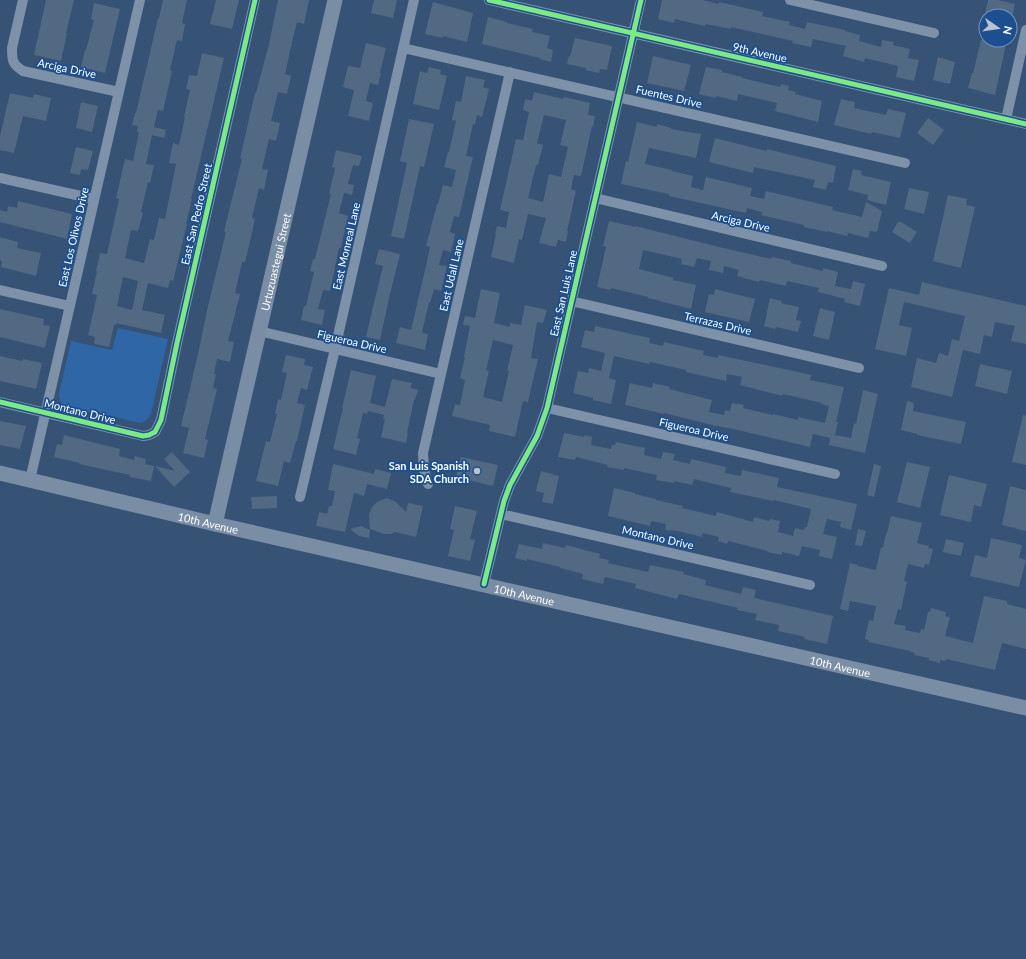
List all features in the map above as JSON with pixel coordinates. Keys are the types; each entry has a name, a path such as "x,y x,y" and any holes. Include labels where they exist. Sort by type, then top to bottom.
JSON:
{"main road":[{"name":"Urtuzuastegui Street","path":"216,524 335,0"},
{"name":"10th Avenue","path":"0,473 216,524 1026,708"}],"street":[{"name":"Arciga Drive","path":"23,0 12,48 13,62 17,67 23,71 119,92"},
{"name":"East Los Olivos Drive","path":"30,480 140,0"},
{"name":"East San Pedro Street","path":"155,432 161,420 255,0"},
{"name":"East Monreal Lane","path":"300,497 414,0"},
{"name":"9th Avenue","path":"489,0 1026,124"},
{"name":"East San Luis Lane","path":"484,584 504,501 510,486 537,436 547,408 641,0"},
{"path":"790,0 934,33"},
{"path":"1006,119 1026,30"},
{"name":"Fuentes Drive","path":"403,48 905,163"},
{"name":"East Udall Lane","path":"428,484 424,470 423,453 510,72"},
{"path":"0,178 94,199"},
{"name":"Arciga Drive","path":"595,198 882,266"},
{"path":"0,290 70,306"},
{"name":"Terrazas Drive","path":"571,301 859,368"},
{"name":"Figueroa Drive","path":"259,331 440,374"},
{"name":"Montano Drive","path":"0,402 143,436 155,432"},
{"name":"Figueroa Drive","path":"547,408 835,474"},
{"name":"Montano Drive","path":"501,514 810,585"}],"shaded area":[{"path":"118,328 168,339 151,414 147,420 140,423 65,406 60,400 59,394 71,341 112,350"}],"building":[{"path":"46,0 74,0 61,61 34,55"},
{"path":"163,0 187,0 182,23 185,24 182,41 177,40 163,111 158,110 154,127 166,130 164,138 152,135 146,164 154,165 150,183 148,182 141,212 143,213 138,231 131,230 125,258 144,263 150,239 154,240 159,218 165,219 176,164 169,163 173,143 179,145 190,90 186,89 189,75 197,76 202,53 224,58 173,281 170,280 168,288 148,283 142,310 165,315 161,333 116,323 116,325 114,325 109,347 94,344 95,337 88,335 97,295 92,294 100,253 107,254 119,199 116,198 125,159 133,161 139,132 137,132 138,126 132,125","holes":["123,277 138,281 132,310 117,306"]},
{"path":"216,0 239,0 232,29 210,24"},
{"path":"278,0 309,0 304,24 297,22 292,42 285,74 291,76 287,94 278,92 271,121 280,123 276,141 269,139 262,169 268,170 264,190 259,188 252,218 255,219 251,237 245,262 242,262 235,293 240,294 228,341 234,342 230,362 217,359 213,388 217,389 205,439 208,440 204,458 183,453 189,428 181,426 226,232 224,231 242,159 240,158 255,93 269,44"},
{"path":"374,0 397,0 393,18 371,13"},
{"path":"662,0 703,0 719,4 719,2 763,12 762,16 790,22 789,25 805,29 807,22 845,30 860,35 859,41 881,47 882,40 894,42 893,45 910,49 908,58 919,60 914,81 896,77 898,66 865,58 864,62 843,56 846,46 813,39 811,47 792,43 793,41 731,27 731,29 706,24 705,26 675,19 674,23 658,19"},
{"path":"988,0 998,0 1015,4 1014,8 986,8"},
{"path":"433,2 473,13 467,42 443,36 443,38 425,34"},
{"path":"94,3 120,9 105,73 81,67 94,20 91,19"},
{"path":"488,17 533,29 532,32 550,36 547,48 553,50 551,62 482,44"},
{"path":"575,38 612,46 607,70 600,69 599,73 586,70 586,68 567,64"},
{"path":"366,43 386,48 378,85 370,83 366,101 373,103 369,121 348,116 354,90 343,87 348,66 360,68"},
{"path":"979,48 1005,48 995,95 968,88"},
{"path":"653,56 691,65 684,91 647,83"},
{"path":"938,57 955,62 950,84 933,80"},
{"path":"429,67 441,70 440,74 447,76 439,110 413,104 420,71 427,73"},
{"path":"706,67 722,70 722,72 742,78 780,87 781,84 789,86 788,90 796,92 795,94 822,101 818,122 775,111 777,103 738,94 737,101 699,94"},
{"path":"466,76 485,80 483,87 489,89 482,117 477,115 475,125 473,124 466,156 473,157 459,217 454,216 450,232 455,234 451,252 443,250 439,265 447,266 441,291 434,289 430,303 429,302 422,333 428,334 425,350 396,343 400,327 411,330 430,247 426,246 437,204 443,185 452,187 456,170 444,167 456,121 452,120 456,101 461,102"},
{"path":"534,92 563,99 564,97 590,103 588,115 595,116 581,176 574,175 571,189 576,191 566,242 558,240 556,247 539,243 546,218 528,214 522,240 519,239 514,263 491,257 497,226 506,228 509,212 500,210 516,139 523,140 529,112 523,110 525,99 532,101","holes":["544,115 566,120 560,145 568,147 561,177 549,174 543,202 528,198 536,165 538,165 543,145 537,143"]},
{"path":"10,93 33,98 34,94 51,98 46,121 23,116 14,153 0,150 0,136"},
{"path":"841,99 855,102 854,108 886,115 888,109 906,113 900,138 872,132 871,134 834,125"},
{"path":"81,102 98,106 92,132 76,128"},
{"path":"928,118 944,130 933,145 917,133"},
{"path":"409,119 434,124 424,167 420,166 404,239 391,236 407,163 400,161"},
{"path":"637,122 657,127 657,124 671,129 701,134 696,158 649,148 645,164 693,176 691,187 703,190 706,177 752,188 750,196 764,199 766,191 833,207 832,210 862,217 866,202 882,211 877,232 870,231 868,238 848,233 847,236 804,227 804,225 761,215 762,212 747,208 746,213 621,184 626,161 628,162"},
{"path":"715,138 836,166 833,183 828,182 826,190 813,187 815,180 754,167 753,173 709,162"},
{"path":"76,147 93,151 88,170 81,169 80,175 70,173"},
{"path":"336,150 362,156 359,166 353,165 348,184 354,185 352,195 344,193 339,213 348,216 341,248 339,248 330,291 323,290 318,309 325,310 322,325 301,320 314,272 310,271 313,259 315,259 331,194 329,194 335,168 332,167"},
{"path":"853,169 862,171 861,175 891,182 886,205 867,200 868,195 848,190"},
{"path":"909,188 929,192 924,214 904,209"},
{"path":"948,195 967,199 966,205 975,207 961,268 933,261"},
{"path":"18,201 72,214 67,239 0,222 0,210 7,212 8,206 17,208"},
{"path":"609,221 771,259 772,257 791,261 791,263 823,271 823,268 838,272 835,286 851,289 853,281 865,284 860,306 844,302 845,299 818,292 819,288 787,281 786,286 760,280 759,282 737,276 739,270 724,266 723,273 709,270 711,261 697,258 694,267 681,264 682,259 643,250 639,269 674,278 673,280 696,285 691,309 611,288 611,290 597,287 606,247 603,246"},
{"path":"898,222 901,222 917,232 910,243 892,232"},
{"path":"0,237 18,242 17,248 41,253 36,276 1,267"},
{"path":"379,249 400,254 380,340 366,337 383,266 375,264"},
{"path":"922,282 1026,306 1026,344 1011,341 1015,326 995,322 992,337 984,335 980,354 963,350 952,397 911,387 917,358 936,363 939,353 948,356 952,339 959,341 965,316 904,302 899,325 912,328 906,356 875,349 889,288 919,295"},
{"path":"481,289 500,293 494,323 510,327 510,323 521,325 525,305 547,310 543,323 537,322 531,358 538,359 528,402 523,401 515,437 489,431 490,425 452,416 455,404 460,405 465,380 460,378 470,326 463,325 465,316 475,318","holes":["493,340 513,345 502,402 483,397 489,371 486,370"]},
{"path":"715,289 755,299 749,322 705,312 709,294 714,295"},
{"path":"770,298 782,301 781,303 799,307 796,320 801,321 798,332 764,326"},
{"path":"820,308 835,312 829,340 813,336"},
{"path":"0,309 44,319 43,325 50,326 45,348 0,337"},
{"path":"595,326 650,338 649,343 663,346 664,342 704,351 703,355 718,358 718,355 811,375 810,380 844,387 836,422 838,422 835,435 851,438 854,423 856,424 863,390 878,394 865,453 829,445 830,438 813,434 810,447 625,405 630,383 652,388 653,383 670,387 669,389 712,400 709,412 724,415 725,410 730,411 732,403 744,405 743,408 773,415 798,420 798,417 825,423 829,406 821,404 822,403 783,394 783,396 740,385 742,377 727,374 726,381 686,372 686,370 614,356 609,378 616,380 611,404 573,393 578,371 588,373 589,368 601,371 605,353 581,347 585,330 594,332"},
{"path":"286,355 305,359 304,365 313,367 307,390 301,388 297,403 305,405 297,441 290,463 284,461 278,486 256,481 266,441 270,442 277,414 275,414 278,399 281,400 287,373 282,372"},
{"path":"0,356 22,361 23,359 42,363 36,389 0,381"},
{"path":"980,364 1012,371 1007,394 975,386"},
{"path":"351,370 376,376 370,403 385,407 392,379 412,383 411,388 418,390 414,400 406,443 381,437 385,419 383,419 384,415 368,411 367,414 363,413 357,438 360,439 356,455 333,449"},
{"path":"907,401 914,403 913,411 966,422 961,444 917,435 901,430"},
{"path":"1023,415 1026,416 1026,465 1012,462"},
{"path":"0,421 26,426 20,449 0,445"},
{"path":"564,433 592,437 591,445 611,449 612,445 615,445 616,442 645,448 644,455 661,459 663,452 675,454 673,460 690,464 691,459 726,467 725,473 741,476 742,470 779,478 777,487 857,504 851,530 840,527 841,522 827,519 823,534 837,537 832,559 819,556 820,550 802,546 799,556 782,552 782,555 728,541 727,544 718,541 719,537 703,533 702,537 678,531 665,530 666,524 651,521 650,526 608,516 614,488 683,506 682,508 716,516 717,512 753,522 754,517 769,521 770,519 780,521 778,532 793,536 795,528 804,530 805,527 807,527 811,509 774,500 730,492 731,488 694,479 692,485 674,481 674,483 656,480 657,475 624,468 624,470 607,467 608,465 576,457 575,460 558,457"},
{"path":"64,435 120,449 119,456 134,460 135,456 146,459 145,464 154,466 151,481 54,457 57,444 62,445"},
{"path":"172,452 190,472 174,487 155,466 175,471 164,459"},
{"name":"San Luis Spanish SDA Church","path":"461,457 498,465 493,486 456,477"},
{"path":"907,462 930,467 920,508 897,502"},
{"path":"333,464 374,474 375,469 391,473 387,489 367,484 364,496 354,493 345,532 316,526 319,512 327,514 329,506 332,506 335,491 328,490"},
{"path":"874,464 881,466 874,497 867,495"},
{"path":"541,471 559,476 553,504 542,502 544,493 536,491"},
{"path":"949,475 987,484 981,507 974,505 971,522 940,515"},
{"path":"1010,486 1026,490 1026,531 1002,525"},
{"path":"277,496 277,508 252,509 251,497"},
{"path":"387,498 396,502 406,512 408,503 423,506 416,537 395,532 391,534 384,534 370,529 369,514 372,507 377,502"},
{"path":"455,506 477,511 470,539 475,540 470,561 448,556 454,530 450,529"},
{"path":"891,516 922,523 917,543 929,546 928,548 933,549 929,565 925,564 924,568 908,564 904,581 907,582 901,610 898,609 894,624 906,626 905,630 920,633 921,629 924,630 928,612 930,612 931,608 946,612 945,616 950,617 945,636 973,643 984,596 1007,601 1007,604 1026,609 1026,649 1002,643 995,670 946,659 946,661 940,660 940,663 929,660 929,658 914,655 915,653 910,651 868,642 869,640 865,639 869,620 873,621 876,606 850,601 848,611 840,609 850,563 876,570 881,547 883,548"},
{"path":"361,526 370,530 369,538 359,536 350,529"},
{"path":"858,529 866,531 862,546 855,545"},
{"path":"991,538 1022,545 1019,558 1026,560 1019,587 970,576 975,555 987,558"},
{"path":"946,539 964,543 961,556 943,552"},
{"path":"543,543 565,548 566,545 600,554 599,558 609,560 608,563 648,572 650,565 684,572 683,574 706,580 705,585 741,594 743,587 756,590 754,598 833,616 827,644 778,631 779,625 755,620 757,614 737,610 738,608 679,594 677,599 635,588 636,584 605,577 603,584 582,579 583,574 560,567 527,559 527,561 515,558 519,544 542,549"}],"cycle path":[{"path":"0,402 143,436 155,432 161,420 177,343 255,0"},
{"path":"489,0 1026,124"},
{"path":"484,584 504,501 510,485 537,436 547,408 641,0"}],"place":[{"name":"San Luis Spanish SDA Church","path":"477,471"}]}
